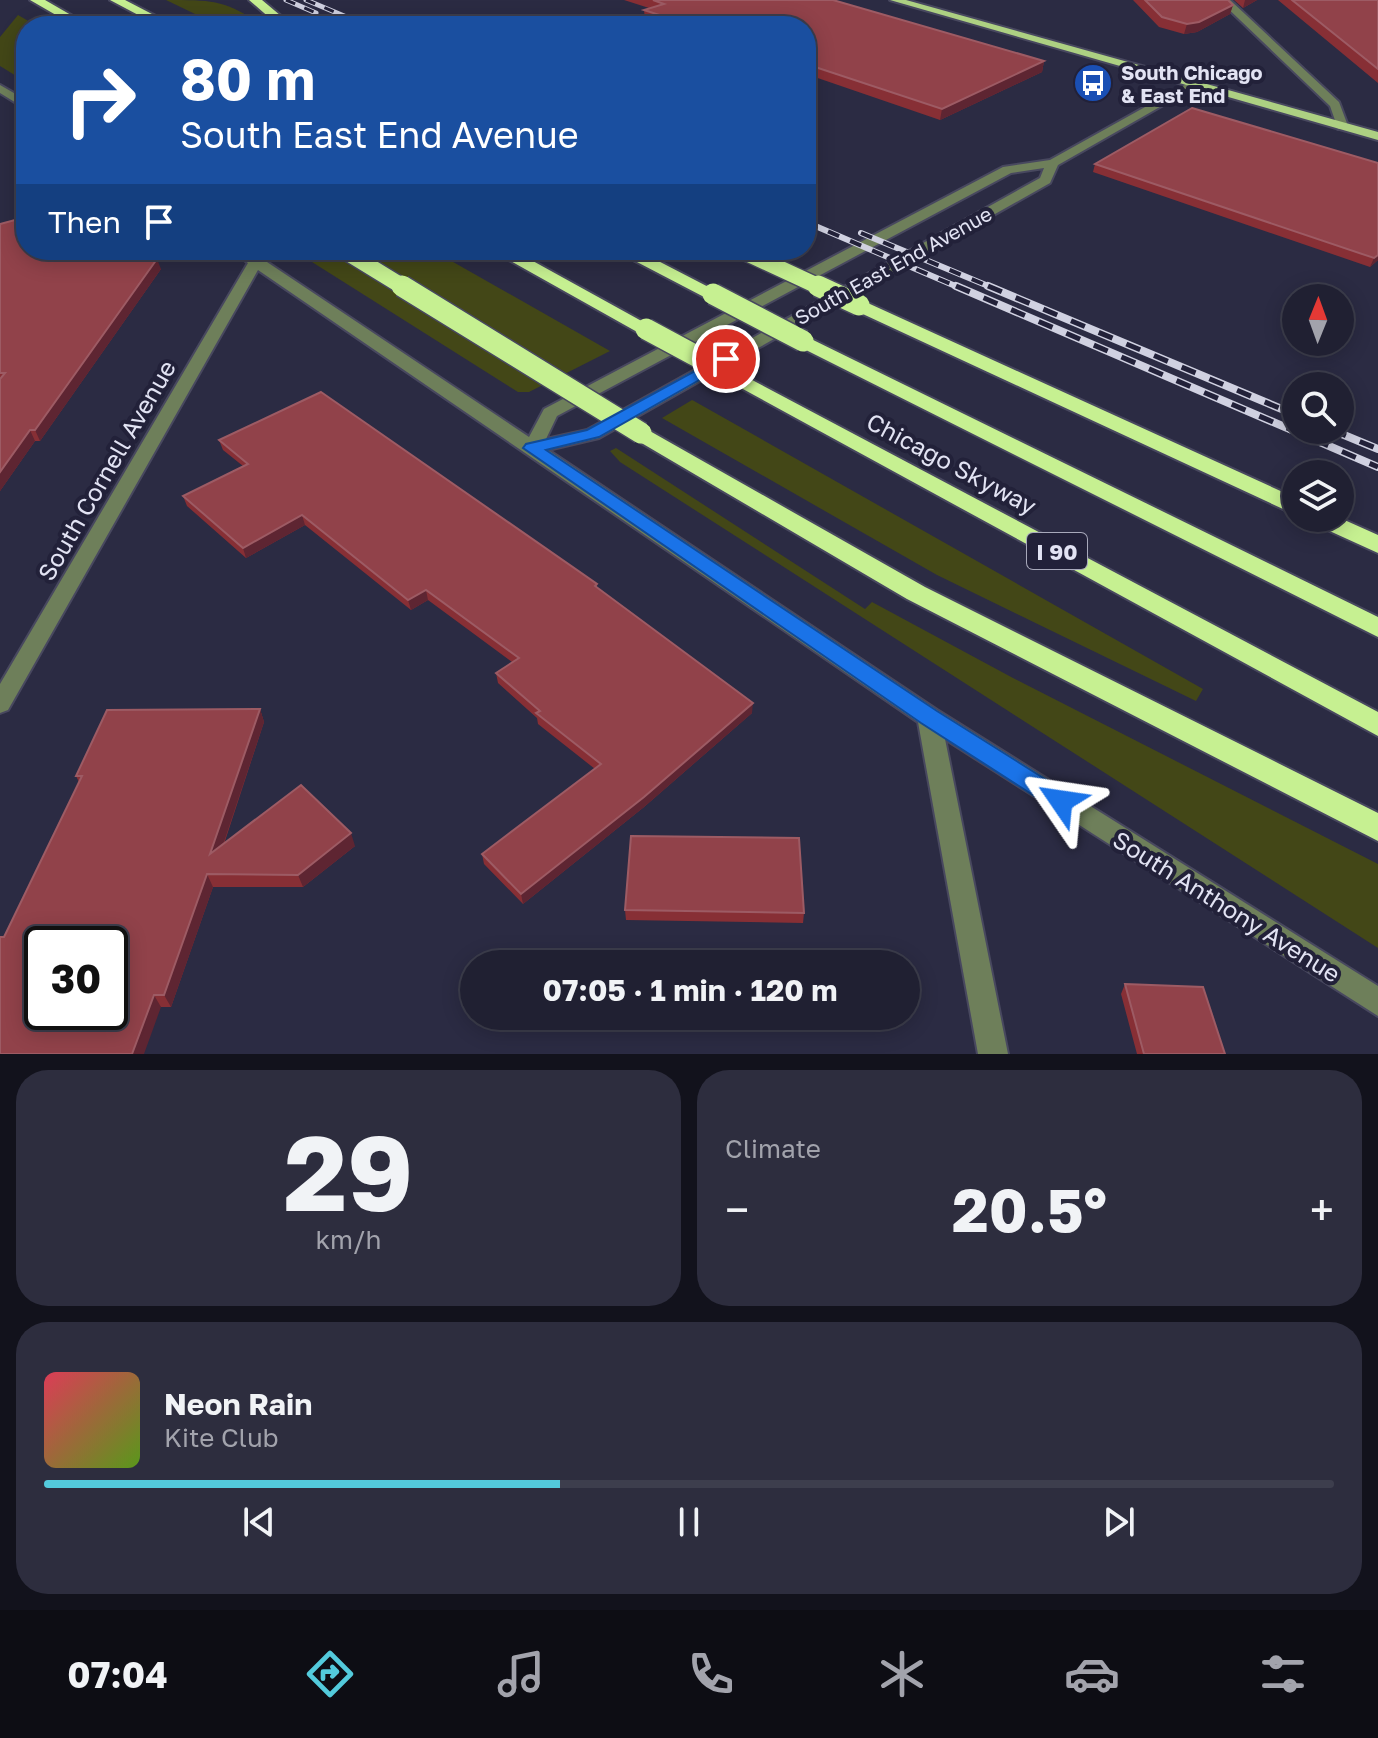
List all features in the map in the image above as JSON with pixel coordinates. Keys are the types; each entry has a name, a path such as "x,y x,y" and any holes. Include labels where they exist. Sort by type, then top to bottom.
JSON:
{"highway":[{"path":"116,0 149,16"},
{"path":"255,0 275,16"},
{"path":"42,3 74,16"},
{"path":"359,260 641,433 916,593 1378,828"},
{"name":"Chicago Skyway","path":"518,260 1378,725"},
{"name":"Chicago Skyway","path":"643,260 1378,628"},
{"path":"762,260 1282,501"},
{"path":"1350,532 1378,545"}],"main road":[{"path":"895,0 1378,136"}],"street":[{"path":"1224,0 1335,105 1342,126"},
{"name":"South East End Avenue","path":"532,448 550,413 1008,170 1053,163 1194,84"},
{"name":"South East End Avenue","path":"532,448 593,434 1045,180 1053,163"},
{"name":"South Cornell Avenue","path":"0,704 245,260"},
{"name":"South Anthony Avenue","path":"253,260 929,717 1378,1002"},
{"path":"929,717 993,1054"}],"green space":[{"path":"166,0 218,3 247,16 199,16"},
{"path":"16,17 16,76 0,66 0,37"},
{"path":"309,260 450,260 610,351 529,392 518,392"},
{"path":"692,400 1203,689 1196,701 937,575 662,418"},
{"path":"616,448 865,609 872,602 1013,678 1378,864 1378,948 620,462 610,451"}],"building":[{"path":"653,0 833,0 1044,61 942,109 816,67 816,16 662,16 644,10 664,4"},
{"path":"1145,0 1228,0 1233,5 1199,22 1187,24 1162,17"},
{"path":"1292,0 1378,0 1378,69"},
{"path":"1192,108 1378,163 1378,255 1374,258 1095,164"},
{"path":"16,220 16,260 156,260 35,430 30,430 0,472 0,379 5,373 0,373 0,224"},
{"path":"321,392 597,584 595,586 753,703 644,797 521,894 482,854 601,764 536,713 540,711 496,673 519,658 426,590 408,600 302,515 243,548 183,496 248,464 219,440"},
{"path":"260,709 210,854 301,785 351,833 298,875 207,874 164,995 154,995 132,1054 0,1054 0,937 4,937 82,776 76,776 107,710"},
{"path":"631,836 799,838 804,913 625,910"},
{"path":"1125,984 1203,987 1225,1054 1144,1054"}],"railway":[{"path":"286,0 316,13"},
{"path":"306,0 344,16"},
{"path":"816,226 960,288"},
{"path":"861,233 993,288"},
{"path":"956,286 1378,467"},
{"path":"988,286 1282,409"},
{"path":"1354,439 1378,449"}],"place":[{"name":"South Chicago & East End","path":"1093,83"}],"route":[{"path":"726,359 593,434 532,448 929,717 1061,801"}]}
